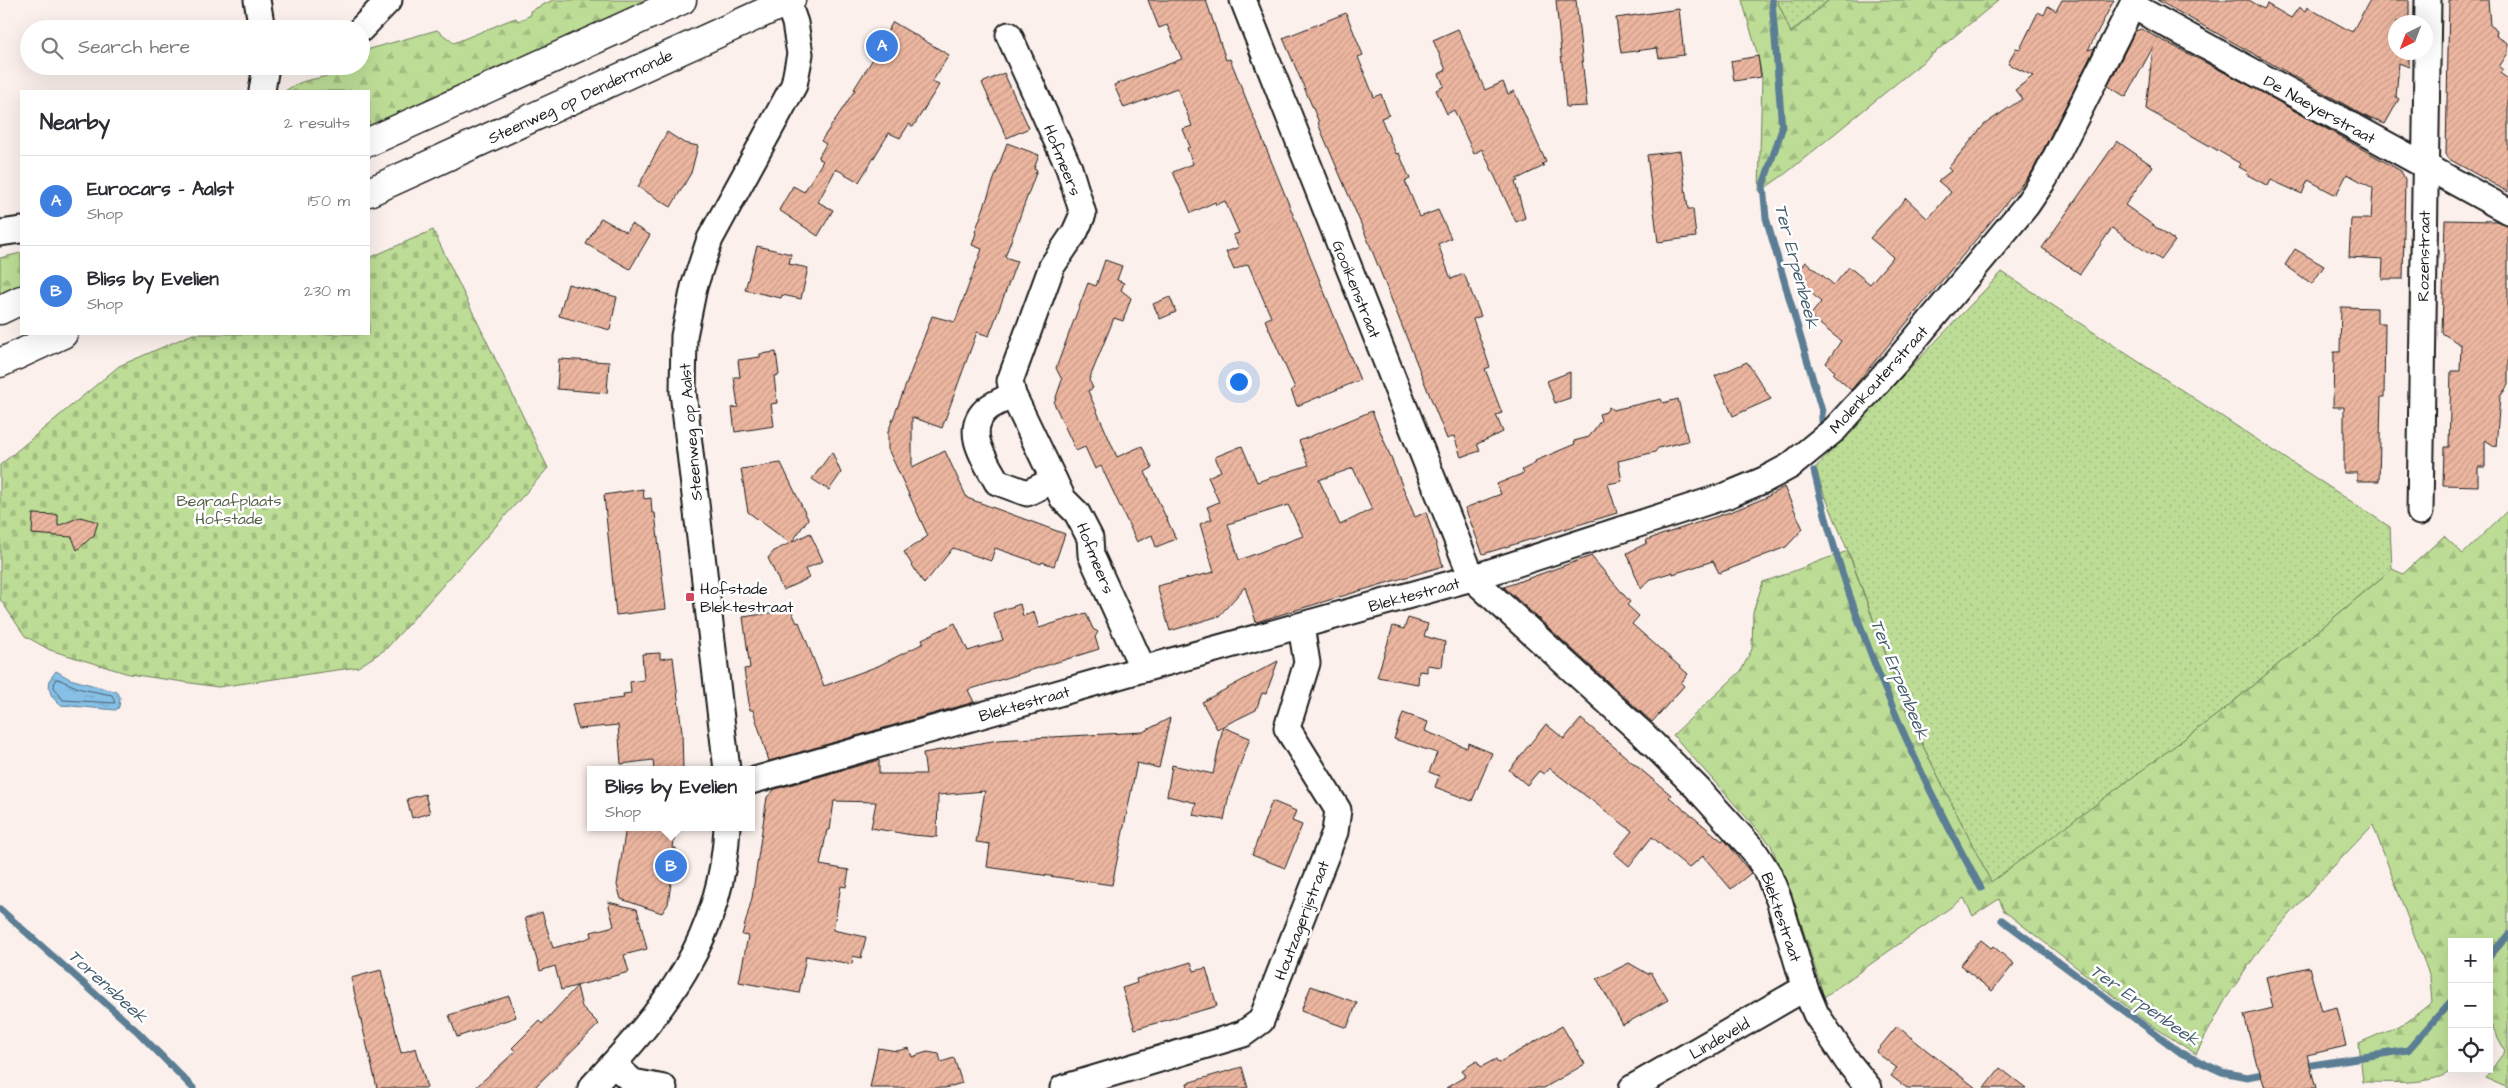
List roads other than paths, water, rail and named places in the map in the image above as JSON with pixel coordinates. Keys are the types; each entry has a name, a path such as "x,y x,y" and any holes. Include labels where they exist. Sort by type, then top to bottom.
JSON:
{"main road":[{"path":"370,142 682,0"},
{"name":"Steenweg op Dendermonde","path":"370,192 789,0"},
{"path":"0,310 20,300"},
{"path":"0,363 61,335"}],"street":[{"path":"257,0 260,20"},
{"path":"369,20 389,0"},
{"name":"Steenweg op Aalst","path":"727,766 683,392 684,336 694,287 710,239 794,85 800,54 789,0"},
{"name":"Gooikenstraat","path":"1243,0 1472,578"},
{"name":"Rozenstraat","path":"2420,512 2428,0"},
{"name":"Molenkouterstraat","path":"1472,578 1728,495 1764,480 1806,454 1860,403 2026,206 2045,178 2134,3"},
{"name":"De Naeyerstraat","path":"2134,3 2424,166 2508,211"},
{"name":"Hofmeers","path":"1008,35 1069,168 1083,214 1075,232 1052,266 1010,382 1013,395 1063,499 1077,513 1090,538 1092,555 1143,669"},
{"path":"262,90 265,75"},
{"path":"0,233 20,230"},
{"path":"1013,395 987,408 978,423 976,442 997,482 1027,493 1054,480"},
{"name":"Blektestraat","path":"755,780 1143,669 1472,578 1644,736 1697,788 1754,851 1768,873 1779,900 1805,988 1816,1014 1848,1062 1869,1088"},
{"name":"Houtzagerijstraat","path":"1063,1088 1243,1034 1261,1021 1335,832 1338,810 1287,728 1307,663 1301,626"},
{"path":"591,1088 643,1030 672,993 699,945 716,903 726,856 727,831"},
{"name":"Lindeveld","path":"1632,1088 1805,988"},
{"path":"613,1064 633,1082 664,1088"}],"water":[{"path":"56,671 70,679 117,692 120,697 119,707 116,710 60,705 52,697 49,688 50,679"}],"waterway":[{"name":"Ter Erpenbeek","path":"1772,0 1782,129 1763,185 1766,218 1822,411 1822,421"},
{"name":"Ter Erpenbeek","path":"1814,471 1844,578 1883,685 1930,789 1981,888"},
{"name":"Torensbeek","path":"0,909 138,1032 193,1088"},
{"name":"Ter Erpenbeek","path":"2002,920 2181,1053 2222,1072 2247,1077 2268,1073"},
{"name":"Ter Erpenbeek","path":"2493,952 2508,935"},
{"name":"Ter Erpenbeek","path":"2312,1065 2408,1050 2448,1005"}],"place":[{"name":"Eurocars - Aalst","path":"882,46"},
{"name":"Hofstade Blektestraat","path":"690,597"},
{"name":"Bliss by Evelien","path":"671,866"}],"park label":[{"name":"Begraafplaats Hofstade","path":"229,509"}]}
